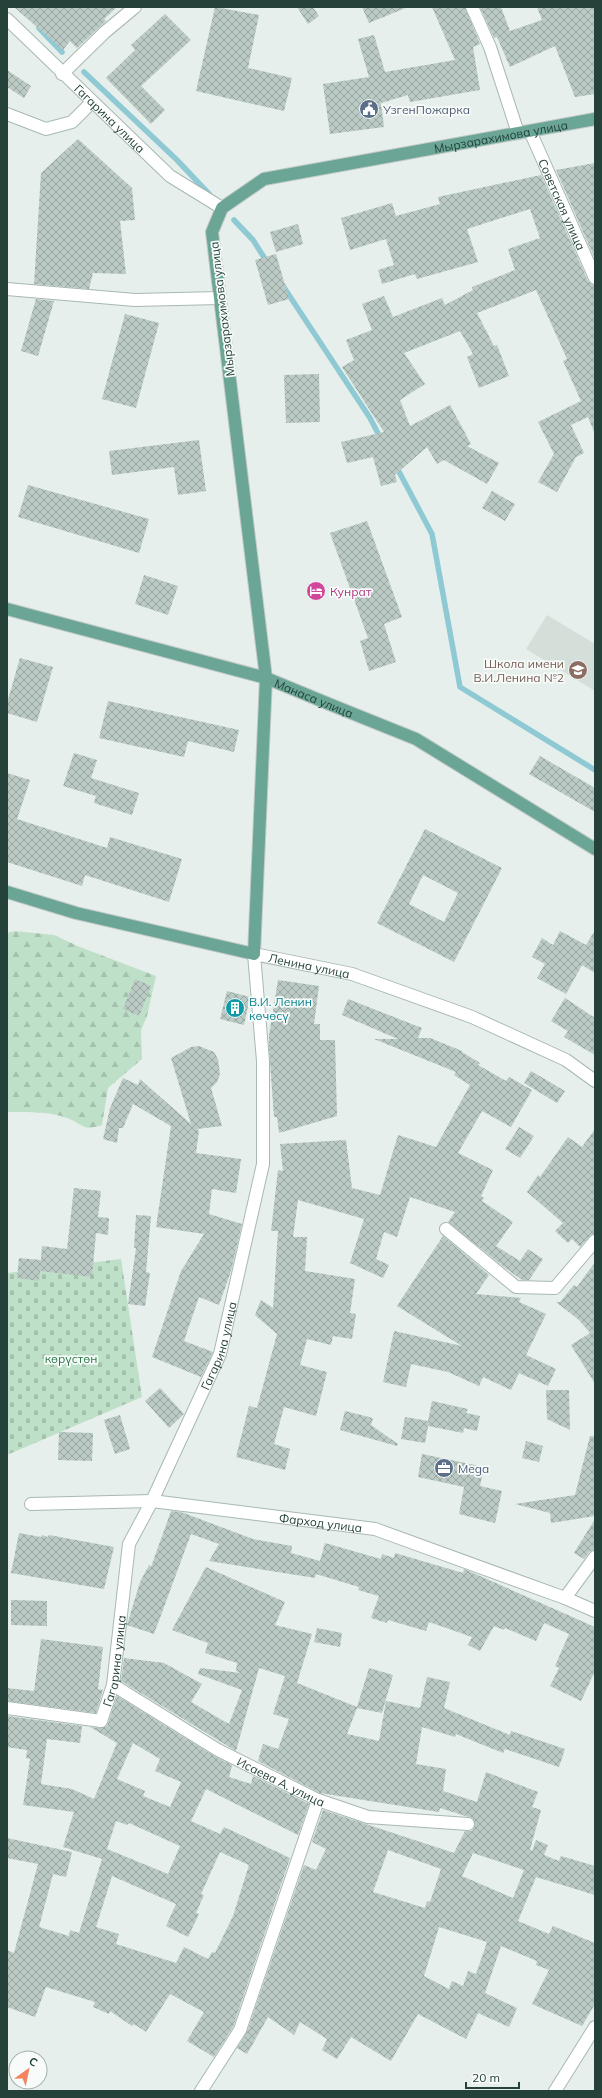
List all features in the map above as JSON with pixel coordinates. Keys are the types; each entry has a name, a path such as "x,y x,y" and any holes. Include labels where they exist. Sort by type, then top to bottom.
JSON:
{"main road":[{"name":"Мырзарахимова улица","path":"254,954 266,678 212,232 222,208 264,179 595,119"},
{"name":"Манаса улица","path":"7,609 266,678 416,739 595,849"},
{"name":"Ленина улица","path":"7,892 76,913 254,954"}],"street":[{"path":"62,74 105,32 134,7"},
{"name":"Советская улица","path":"472,7 490,47 524,132 595,278"},
{"name":"Гагарина улица","path":"7,19 62,74 170,176 222,208"},
{"path":"7,114 46,129 72,122 92,102"},
{"path":"7,288 135,300 220,298"},
{"name":"Гагарина улица","path":"7,1708 101,1721 114,1685 129,1544 152,1502 220,1354 263,1164 263,1061 254,954"},
{"name":"Ленина улица","path":"254,954 352,974 472,1017 566,1060 595,1081"},
{"path":"446,1229 516,1287 555,1288 595,1241"},
{"name":"Фарход улица","path":"31,1504 152,1502 374,1529 565,1598 595,1611"},
{"path":"565,1598 595,1557"},
{"name":"Исаева А. улица","path":"114,1685 218,1750 318,1800 368,1817 468,1824"},
{"path":"201,2091 240,2030 318,1800"},
{"path":"555,2091 595,2027"}],"shaded area":[{"name":"Школа имени В.И.Ленина №2","path":"547,615 595,644 595,691 526,649"}],"green space":[{"path":"15,931 54,935 80,947 156,976 147,1016 141,1030 142,1059 108,1088 102,1125 90,1128 73,1120 53,1114 37,1112 7,1112 7,933"},
{"name":"көрүстөн","path":"121,1259 142,1397 7,1455 7,1273"}],"building":[{"path":"14,7 117,7 104,19 106,21 77,48 70,41 63,50"},
{"path":"215,7 259,15 248,68 292,78 284,111 196,91"},
{"path":"297,7 313,7 319,16 308,24"},
{"path":"362,7 408,7 369,23"},
{"path":"432,7 465,7 480,44 473,47 480,90 410,102 408,95 381,103 384,127 330,134 323,84 369,77 358,39 374,35 385,72 455,60"},
{"path":"480,7 501,7 510,31 542,20 537,7 595,7 595,94 575,97 555,46 510,67 497,37 494,38"},
{"path":"165,14 191,40 141,86 165,110 151,124 106,78 135,50 131,45"},
{"path":"7,70 31,86 24,98 7,87"},
{"path":"78,139 132,188 135,220 120,221 126,274 93,273 89,289 34,284 41,173"},
{"path":"595,163 595,259 556,170"},
{"path":"541,175 588,281 595,285 595,434 588,417 571,425 584,453 576,457 557,492 538,482 554,454 538,422 581,401 563,361 567,359 536,290 477,313 494,346 497,345 509,376 479,388 467,357 473,354 460,331 404,353 425,384 400,400 410,426 450,405 471,444 467,446 499,463 487,484 444,460 437,464 427,447 395,475 397,482 381,486 373,457 347,463 341,442 384,432 342,367 354,360 346,340 372,330 362,304 384,296 393,317 442,298 445,305 473,290 472,287 515,270 508,249 540,238 530,209 467,229 478,262 417,279 415,274 382,284 378,270 394,265 386,239 350,250 341,218 392,203 396,216 440,204 438,197"},
{"path":"298,224 303,244 276,252 270,232"},
{"path":"276,254 289,299 268,305 255,260"},
{"path":"36,299 54,301 38,356 21,351"},
{"path":"125,314 159,323 136,408 102,399"},
{"path":"319,374 320,422 286,423 284,375"},
{"path":"199,440 206,491 178,495 174,467 112,475 109,451"},
{"path":"28,485 149,519 139,553 18,517"},
{"path":"492,491 515,504 505,521 482,508"},
{"path":"367,521 402,617 384,624 396,662 369,671 360,641 368,638 330,533"},
{"path":"144,575 178,586 168,615 135,604"},
{"path":"20,658 53,667 37,722 7,713 7,703"},
{"path":"108,701 239,730 234,752 188,741 184,757 99,738"},
{"path":"74,753 97,760 91,778 139,793 132,815 94,803 96,796 63,786"},
{"path":"540,756 595,788 595,812 529,774"},
{"path":"7,773 30,780 17,819 107,848 110,837 182,859 169,902 85,875 82,886 7,862"},
{"path":"425,829 502,868 454,962 377,923","holes":["423,875 458,893 444,922 409,904"]},
{"path":"595,930 595,973 582,965 566,994 537,978 545,964 532,957 542,938 553,945 560,931 586,945"},
{"path":"135,979 151,986 139,1016 123,1009"},
{"path":"278,980 319,986 314,1024 320,1024 320,1040 335,1040 337,1116 279,1133 277,1117 274,1117 269,1048 269,1035"},
{"name":"В.И. Ленин көчөсү","path":"227,991 250,997 244,1025 220,1019"},
{"path":"565,998 595,1018 595,1055 564,1037 568,1031 551,1021"},
{"path":"348,999 422,1028 418,1038 430,1038 462,1051 480,1063 478,1065 506,1081 509,1077 532,1090 511,1127 482,1111 458,1153 493,1170 481,1196 484,1198 482,1201 513,1222 496,1246 520,1261 528,1249 543,1259 529,1280 522,1280 448,1222 455,1212 410,1197 397,1237 384,1232 376,1259 389,1265 383,1278 350,1263 364,1219 298,1200 293,1237 307,1237 305,1271 355,1279 350,1313 356,1314 352,1339 333,1336 331,1345 307,1339 300,1365 327,1372 316,1416 284,1407 274,1444 290,1449 285,1470 236,1457 249,1406 257,1408 277,1334 255,1315 261,1300 273,1308 278,1231 271,1231 278,1170 283,1171 280,1144 346,1140 352,1188 380,1195 398,1135 436,1147 470,1085 454,1075 456,1072 374,1039 398,1039 342,1015"},
{"path":"199,1046 214,1052 218,1059 220,1074 217,1082 211,1088 222,1126 197,1129 199,1131 196,1153 241,1159 236,1193 212,1189 209,1214 242,1224 231,1271 219,1305 199,1297 184,1341 213,1352 201,1377 152,1357 181,1271 204,1234 156,1227 171,1126 133,1104 123,1128 119,1128 117,1143 103,1139 110,1108 123,1078 138,1085 140,1079 191,1124 171,1058 191,1047"},
{"path":"531,1071 565,1091 557,1103 524,1083"},
{"path":"519,1127 534,1136 520,1158 505,1149"},
{"path":"595,1129 595,1234 590,1236 580,1247 572,1239 568,1243 555,1231 563,1223 527,1192 538,1175 540,1177 568,1137 582,1147"},
{"path":"74,1188 101,1191 98,1217 109,1218 108,1235 96,1233 92,1277 40,1271 42,1246 67,1249"},
{"path":"136,1215 151,1216 146,1272 150,1273 145,1306 128,1304 136,1248 134,1248"},
{"path":"443,1236 489,1275 476,1294 521,1298 519,1302 546,1314 526,1355 556,1369 548,1386 519,1373 511,1390 483,1377 479,1386 448,1372 411,1364 406,1387 383,1382 394,1331 462,1346 397,1306"},
{"path":"19,1258 41,1260 39,1281 17,1278"},
{"path":"595,1262 595,1384 571,1345 590,1333 579,1320 556,1302 560,1302 574,1285 577,1287"},
{"path":"160,1388 184,1414 169,1428 145,1401"},
{"path":"546,1390 569,1390 570,1430 547,1419"},
{"path":"432,1401 468,1409 466,1413 480,1416 477,1431 464,1428 463,1433 428,1426 425,1443 401,1439 405,1417 428,1421"},
{"path":"345,1411 373,1418 371,1425 398,1444 397,1446 340,1430"},
{"path":"120,1415 130,1449 115,1454 104,1420"},
{"path":"59,1432 93,1433 92,1461 58,1460"},
{"path":"590,1436 595,1436 595,1516 551,1523 550,1513 515,1504 575,1495"},
{"path":"526,1441 543,1446 539,1462 522,1458"},
{"path":"422,1454 484,1467 480,1486 502,1491 495,1523 459,1514 464,1487 418,1477"},
{"path":"171,1511 181,1512 253,1539 292,1546 291,1553 320,1561 325,1543 381,1559 382,1554 394,1558 395,1553 463,1573 464,1569 595,1627 595,1671 581,1701 550,1686 559,1668 555,1666 569,1634 544,1623 536,1641 505,1628 504,1630 494,1626 480,1651 468,1645 472,1637 429,1622 426,1631 388,1620 387,1623 371,1618 379,1596 358,1590 359,1587 316,1574 315,1578 209,1561 219,1544 191,1534 154,1634 127,1625 140,1582 149,1565 151,1567"},
{"path":"595,1519 595,1550 589,1552 584,1559 574,1553"},
{"path":"19,1533 41,1537 42,1535 48,1537 49,1535 114,1547 104,1589 11,1573"},
{"path":"206,1567 285,1602 275,1625 312,1634 297,1683 357,1707 369,1668 393,1675 382,1713 357,1708 347,1734 379,1741 386,1701 420,1708 427,1677 450,1682 444,1708 510,1735 511,1731 565,1749 559,1767 505,1749 503,1753 456,1734 455,1737 422,1727 416,1764 446,1769 443,1791 477,1802 486,1772 538,1792 532,1807 541,1810 530,1850 532,1851 536,1840 548,1845 544,1855 559,1861 561,1856 595,1866 595,1895 536,1877 518,1921 549,1934 553,1926 595,1943 595,2004 582,2026 532,2004 549,1970 536,1965 537,1961 501,1946 485,1993 517,2008 509,2027 478,2013 466,2039 418,2014 391,2061 351,2037 337,2059 322,2050 327,2039 300,2022 294,2035 268,2017 247,2054 237,2048 247,2032 304,1865 316,1870 326,1849 312,1842 323,1810 454,1853 465,1831 472,1831 475,1824 472,1818 440,1808 439,1812 320,1793 258,1761 263,1744 278,1749 289,1719 273,1714 285,1676 259,1668 236,1751 121,1681 124,1658 164,1663 202,1684 191,1702 229,1724 242,1690 198,1674 200,1668 241,1673 236,1671 237,1663 205,1653 208,1643 172,1630","holes":["388,1850 441,1869 430,1902 427,1901 425,1908 373,1892","473,1853 524,1870 513,1898 462,1876","439,1927 487,1942 476,1974 468,1971 463,1986 452,1981 449,1989 424,1976"]},
{"path":"11,1600 47,1601 47,1626 11,1625"},
{"path":"317,1628 342,1633 340,1647 314,1642"},
{"path":"41,1639 103,1647 98,1689 103,1690 96,1713 7,1701 7,1688 34,1691"},
{"path":"117,1696 214,1756 232,1765 229,1777 251,1784 253,1776 309,1804 298,1835 206,1789 191,1821 220,1834 224,1827 290,1858 233,2027 214,2057 187,2041 204,2012 170,1994 146,2032 134,2024 132,2026 110,2011 109,2014 93,2007 95,2002 46,1987 35,2017 7,2007 7,1950 14,1953 38,1864 7,1858 7,1838 72,1852 66,1877 53,1874 39,1927 69,1936 70,1930 79,1933 102,1859 63,1847 74,1812 23,1805 30,1759 26,1758 27,1750 7,1747 7,1716 82,1726 80,1743 47,1739 41,1784 72,1789 94,1799 117,1743 90,1727 100,1728 107,1726","holes":["133,1743 160,1759 155,1771 181,1782 170,1807 143,1796 145,1791 117,1779","116,1821 127,1825 129,1823 180,1846 168,1874 107,1849","220,1852 249,1865 233,1916 215,1953 212,1952 208,1959 184,1947 176,1963 116,1944 119,1934 96,1927 112,1876 176,1904 166,1926 188,1937 199,1914 196,1913 204,1895 201,1894"]}],"waterway":[{"path":"39,28 62,52"},
{"path":"84,72 177,160 210,195"},
{"path":"234,220 253,240 267,262"},
{"path":"283,286 370,418 381,439"},
{"path":"396,466 432,534 460,687 595,770"}],"place":[{"name":"УзгенПожарка","path":"369,109"},
{"name":"Кунрат","path":"316,591"},
{"name":"Школа имени В.И.Ленина №2","path":"578,670"},
{"name":"В.И. Ленин көчөсү","path":"235,1008"},
{"name":"Mega","path":"444,1468"}]}
